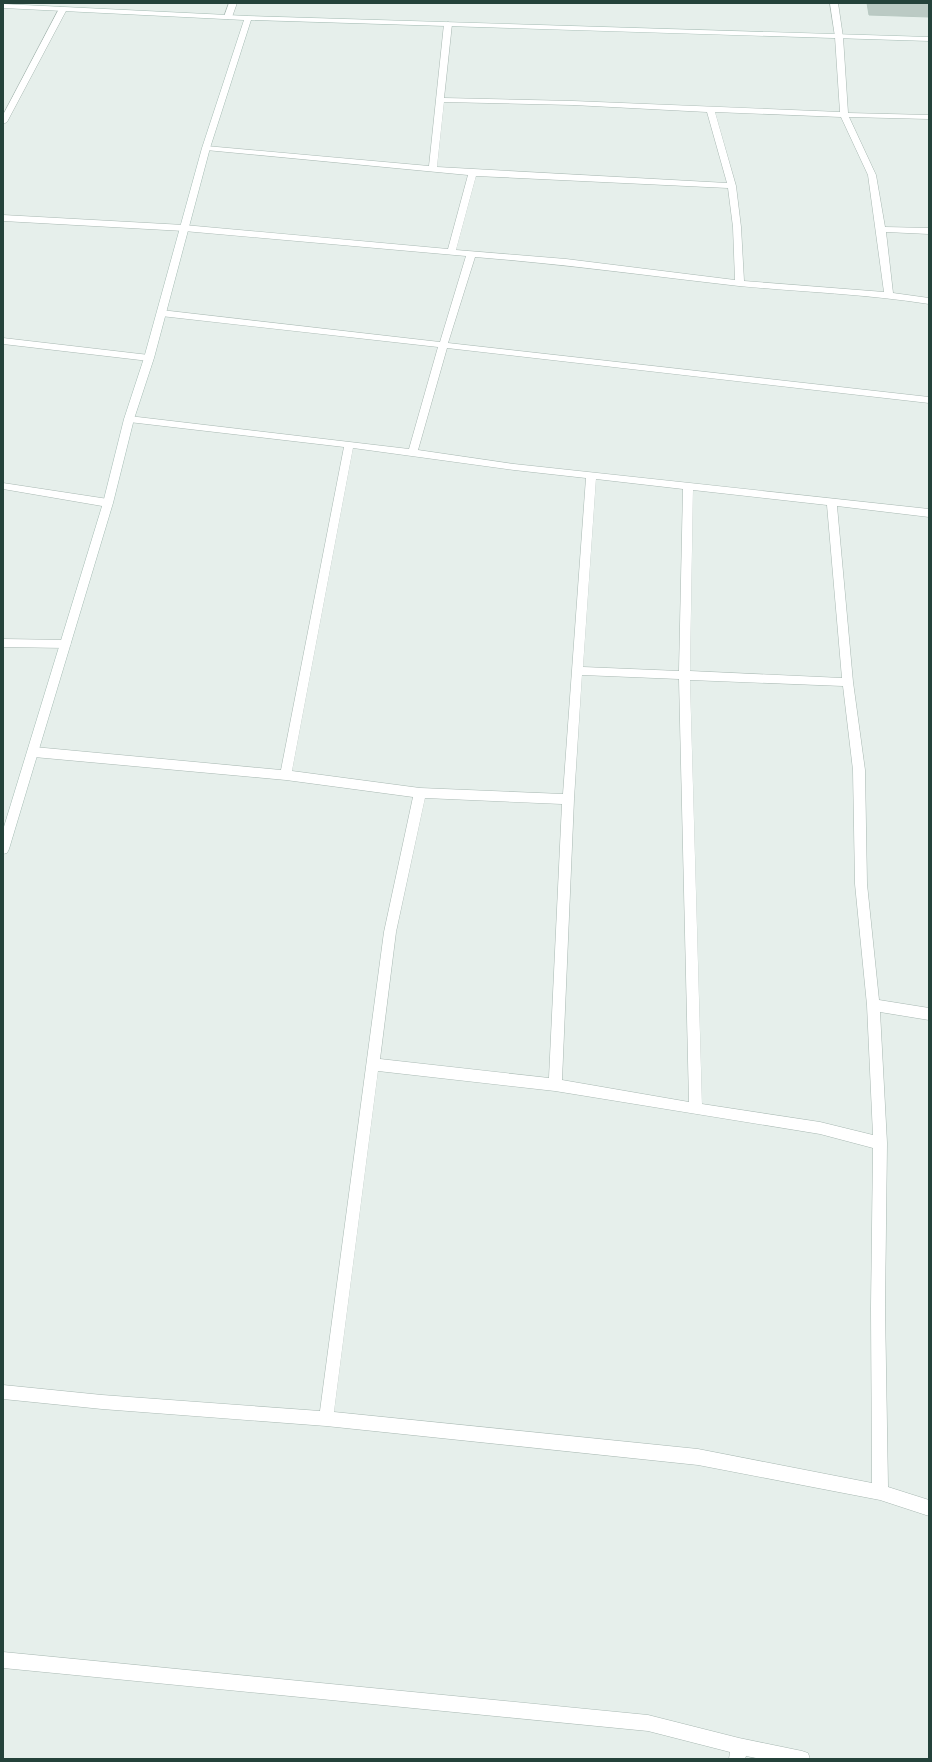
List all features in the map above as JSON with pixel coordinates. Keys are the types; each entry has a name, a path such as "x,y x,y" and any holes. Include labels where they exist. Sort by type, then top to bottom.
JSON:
{"street":[{"path":"228,17 233,3"},
{"path":"834,3 839,38 844,114 872,174 881,229 889,295"},
{"path":"3,6 248,18 839,38 929,39"},
{"path":"3,122 62,8"},
{"path":"3,849 34,752 108,504 129,419 149,358 206,148 248,18"},
{"path":"434,169 448,24"},
{"path":"441,100 573,103 710,110 929,117"},
{"path":"710,110 732,186 737,227 740,283"},
{"path":"206,148 473,173 732,186"},
{"path":"451,253 473,173"},
{"path":"3,218 184,228 471,255 566,262 740,283 889,295 929,301"},
{"path":"881,229 929,231"},
{"path":"413,452 443,345 471,255"},
{"path":"161,313 929,400"},
{"path":"3,341 149,358"},
{"path":"129,419 349,444 591,476 929,513"},
{"path":"286,775 349,444"},
{"path":"555,1085 568,799 591,476"},
{"path":"3,486 108,504"},
{"path":"688,487 684,676 696,1109"},
{"path":"832,502 848,682 860,770 861,884 873,1005 880,1143 878,1308 880,1492"},
{"path":"3,642 66,644"},
{"path":"576,671 848,682"},
{"path":"34,752 286,775 420,793 568,799"},
{"path":"326,1419 374,1064 390,932 420,793"},
{"path":"873,1005 929,1014"},
{"path":"374,1064 555,1085 820,1128 880,1143"},
{"path":"3,1392 102,1402 326,1419 698,1457 880,1492 929,1508"},
{"path":"3,1660 648,1723 738,1753 802,1759"}],"building":[{"path":"867,3 929,3 929,17 869,15"}]}
